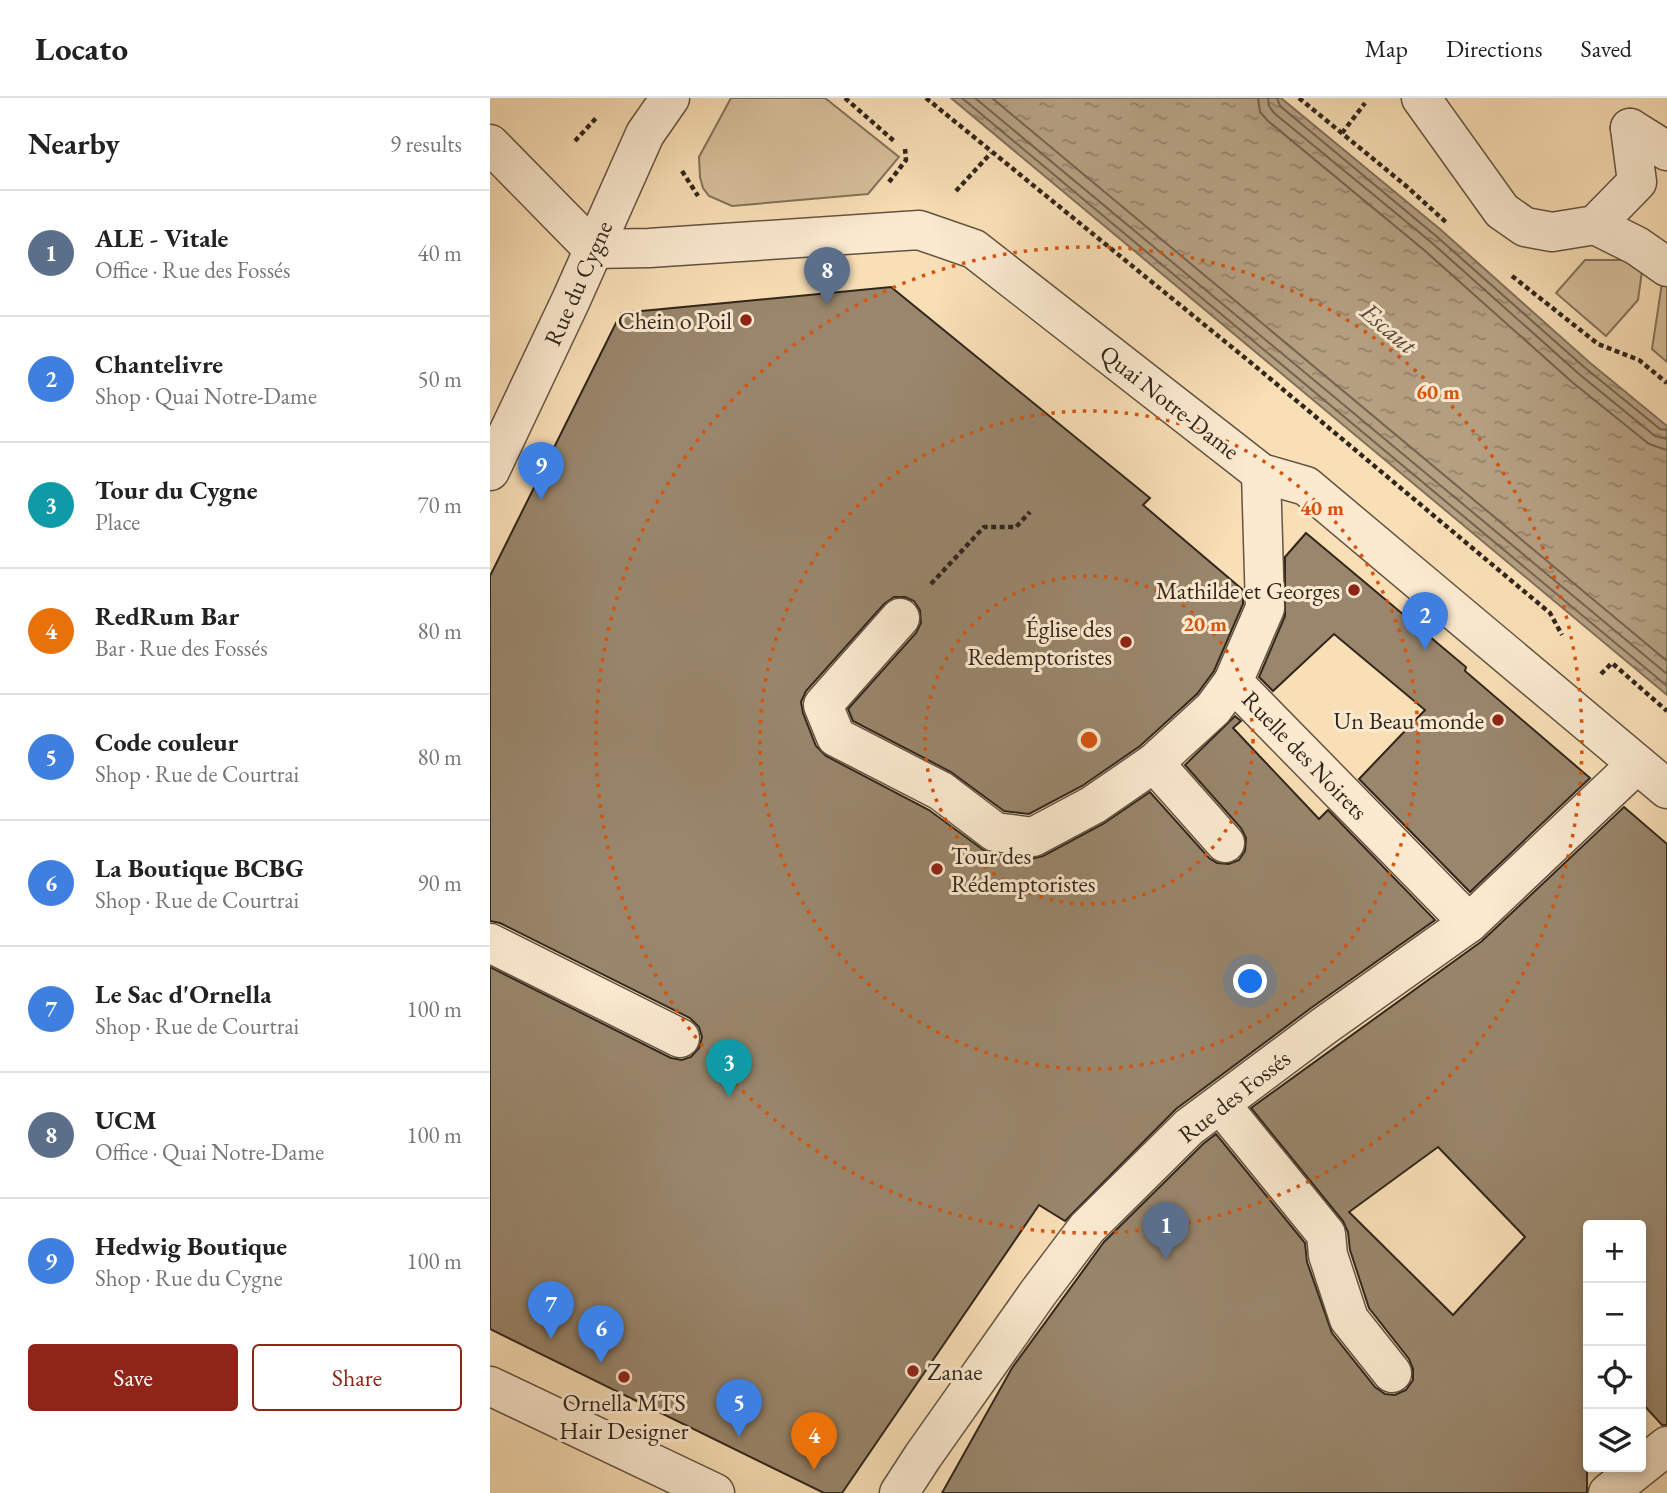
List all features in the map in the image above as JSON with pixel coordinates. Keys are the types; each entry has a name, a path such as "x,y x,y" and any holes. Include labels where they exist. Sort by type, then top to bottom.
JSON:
{"street":[{"name":"Rue du Cygne","path":"490,471 571,300 645,134 670,98"},
{"path":"1421,98 1502,211 1525,227 1552,232 1595,225 1637,246 1667,267"},
{"path":"1595,225 1637,182 1630,128 1667,151"},
{"path":"490,144 593,248"},
{"name":"Quai Notre-Dame","path":"593,248 649,248 919,230 974,248 1261,473 1306,486 1667,789"},
{"name":"Ruelle des Noirets","path":"1261,473 1265,608 1233,682 1469,923"},
{"path":"900,618 823,705 836,737 941,791 995,832 1033,836 1093,805 1154,763 1213,709 1233,682"},
{"path":"1154,763 1225,843"},
{"name":"Rue des Fossés","path":"899,1493 1022,1315 1087,1228 1189,1127 1324,1026 1469,923 1637,764"},
{"path":"490,943 680,1038"},
{"path":"1221,1105 1326,1234 1328,1255 1349,1318 1392,1373"},
{"path":"490,1386 715,1493"},
{"path":"1608,1493 1667,1446"}],"path":[{"path":"845,98 894,141"},
{"path":"926,98 1255,366 1550,613 1562,637"},
{"path":"1299,98 1405,185 1452,228"},
{"path":"1342,133 1365,103"},
{"path":"1502,268 1598,344 1639,360 1667,383"},
{"path":"900,618 984,527 1016,527 1030,512"},
{"path":"1596,679 1612,663 1667,711"}],"shaded area":[{"path":"731,98 825,98 899,157 868,194 732,206 709,196 703,188 699,157"},
{"path":"1585,260 1625,260 1642,271 1638,300 1606,336 1556,293"},
{"path":"1662,283 1667,287 1667,362 1652,349"}],"water":[{"name":"Escaut","path":"951,98 1281,98 1441,230 1589,362 1667,426 1667,695"}],"building":[{"path":"891,287 1150,498 1143,505 1243,590 1243,604 1214,671 1197,694 1140,746 1082,786 1029,814 1004,811 951,772 853,721 848,709 916,633 921,623 920,610 914,601 905,597 894,597 884,604 806,691 801,702 803,713 816,746 826,756 929,810 991,854 1030,859 1043,856 1103,824 1150,792 1209,858 1217,863 1229,864 1239,860 1245,851 1246,838 1241,828 1185,765 1235,716 1241,721 1233,728 1319,819 1328,810 1435,920 1176,1109 1065,1221 1039,1205 842,1493 824,1493 490,1329 490,967 671,1058 682,1060 691,1057 699,1048 702,1037 699,1027 690,1018 500,923 490,921 490,576 621,313"},
{"path":"1306,533 1466,667 1465,671 1590,778 1470,892 1359,779 1425,710 1334,634 1273,691 1259,677 1285,616 1285,557"},
{"path":"1624,807 1667,844 1667,1425 1662,1425 1646,1407 1646,1220 1583,1220 1583,1472 1587,1472 1587,1493 942,1493 1012,1368 1104,1242 1216,1134 1305,1243 1307,1262 1332,1333 1375,1387 1385,1394 1395,1395 1406,1390 1413,1380 1413,1369 1409,1359 1369,1308 1343,1221 1251,1108 1482,941","holes":["1438,1147 1525,1237 1453,1315 1349,1212"]}],"place":[{"name":"UCM","path":"827,305"},
{"name":"Chein o Poil","path":"746,320"},
{"name":"Hedwig Boutique","path":"541,500"},
{"name":"Mathilde et Georges","path":"1354,590"},
{"name":"Église des Redemptoristes","path":"1126,642"},
{"name":"Chantelivre","path":"1425,650"},
{"name":"Un Beau monde","path":"1498,720"},
{"name":"Tour des Rédemptoristes","path":"937,869"},
{"name":"Tour du Cygne","path":"729,1097"},
{"name":"ALE - Vitale","path":"1166,1260"},
{"name":"Le Sac d'Ornella","path":"551,1339"},
{"name":"La Boutique BCBG","path":"601,1363"},
{"name":"Zanae","path":"913,1371"},
{"name":"Ornella MTS Hair Designer","path":"624,1377"},
{"name":"Code couleur","path":"739,1437"},
{"name":"RedRum Bar","path":"814,1470"}]}
